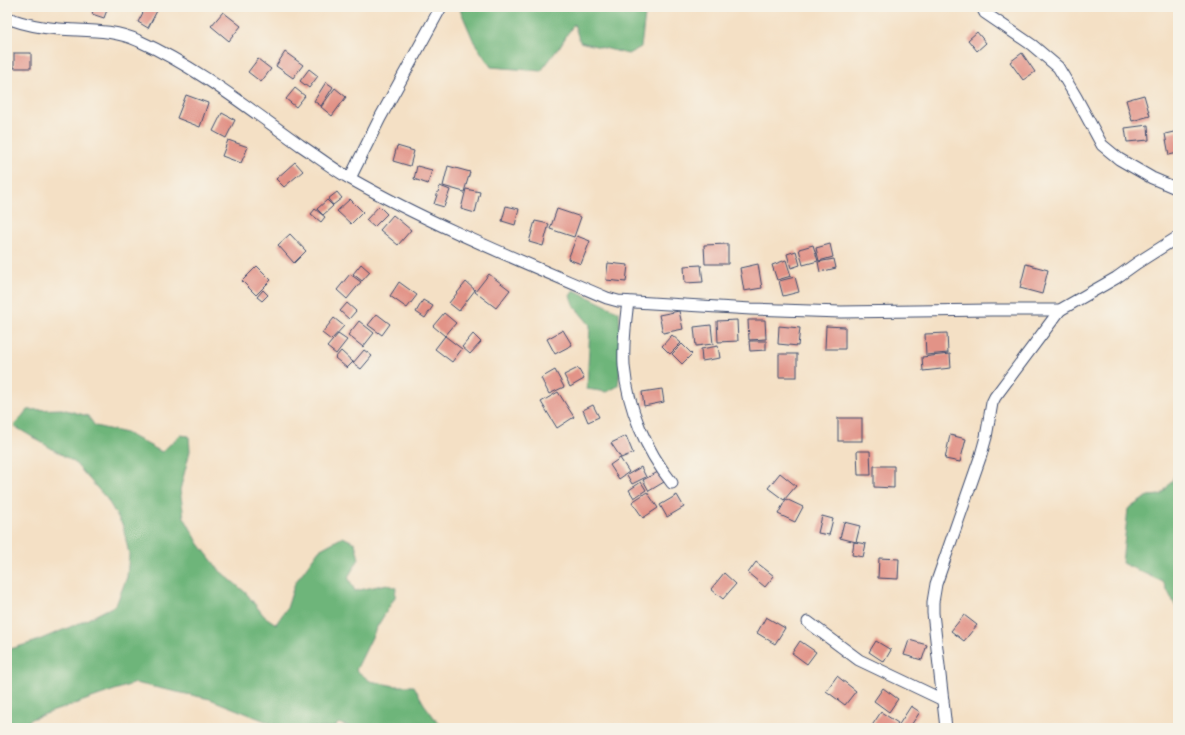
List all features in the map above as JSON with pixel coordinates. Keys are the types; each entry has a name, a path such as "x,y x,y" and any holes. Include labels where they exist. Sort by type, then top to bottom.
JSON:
{"street":[{"path":"350,178 380,118 441,7"},
{"path":"982,7 985,13 1032,45 1058,67 1102,145 1119,159 1152,178 1178,189"},
{"path":"7,18 28,25 44,28 106,32 124,35 139,41 173,59 221,89 350,178 459,234 607,298 628,302 751,309 841,312 1060,310"},
{"path":"946,728 932,602 936,584 982,449 990,420 992,403 999,391 1060,310 1116,278 1178,237"},
{"path":"628,302 624,335 624,366 626,382 640,428 646,442 659,466 672,483"},
{"path":"808,622 859,660 943,700"}],"green space":[{"path":"459,7 646,7 641,47 628,54 580,42 574,24 541,71 491,67 474,42"},
{"path":"574,290 619,312 622,353 618,386 607,392 587,389 590,325 574,306 570,296"},
{"path":"62,409 88,416 95,426 126,433 162,452 180,435 189,436 190,451 180,490 184,517 199,544 220,571 246,593 264,616 276,624 287,608 295,583 319,550 343,537 355,543 359,559 348,577 355,591 387,584 396,588 395,597 377,627 356,670 370,681 395,686 414,686 424,704 442,728 353,728 338,723 335,728 283,728 210,699 135,683 31,719 21,728 7,728 7,650 34,642 82,622 116,605 127,577 129,554 123,526 107,499 74,462 14,426 27,410"},
{"path":"1178,456 1178,611 1163,582 1122,563 1128,509 1148,496 1161,495 1172,481 1177,469"}],"building":[{"path":"94,7 107,10 104,18 92,14"},
{"path":"146,7 159,7 148,28 138,22"},
{"path":"223,12 241,26 229,41 211,26"},
{"path":"977,32 986,43 977,51 968,40"},
{"path":"285,52 303,65 293,78 276,66"},
{"path":"14,53 31,53 31,68 14,68"},
{"path":"1022,53 1035,72 1023,80 1010,62"},
{"path":"258,59 271,69 261,82 248,72"},
{"path":"309,69 318,76 309,88 300,81"},
{"path":"326,82 333,87 321,106 314,101"},
{"path":"295,88 305,96 296,107 286,99"},
{"path":"335,88 346,97 332,116 321,107"},
{"path":"186,95 208,103 200,127 177,118"},
{"path":"1144,95 1150,116 1132,121 1126,100"},
{"path":"222,113 235,120 226,138 213,131"},
{"path":"1148,125 1149,140 1127,142 1125,128"},
{"path":"1178,131 1178,153 1169,155 1165,134"},
{"path":"228,140 248,147 241,163 222,156"},
{"path":"8,142 11,162 7,163 7,143"},
{"path":"397,146 414,151 410,166 393,161"},
{"path":"295,162 303,171 284,187 276,179"},
{"path":"417,166 432,170 428,184 414,179"},
{"path":"448,166 470,172 464,192 443,186"},
{"path":"440,186 450,190 444,207 434,204"},
{"path":"466,189 480,192 475,213 461,209"},
{"path":"337,192 342,198 333,205 328,199"},
{"path":"350,199 363,212 351,224 337,211"},
{"path":"327,200 333,206 323,215 317,209"},
{"path":"379,206 387,214 374,227 366,220"},
{"path":"506,206 519,209 515,225 502,221"},
{"path":"315,209 325,217 321,222 311,214"},
{"path":"557,209 581,217 574,237 550,229"},
{"path":"393,215 411,230 398,245 380,230"},
{"path":"535,221 549,224 543,246 529,242"},
{"path":"290,234 306,251 294,263 278,245"},
{"path":"577,236 590,241 581,264 568,259"},
{"path":"728,244 728,264 705,264 704,245"},
{"path":"830,244 833,257 819,261 816,248"},
{"path":"813,245 818,261 803,265 799,249"},
{"path":"796,251 800,265 791,268 787,254"},
{"path":"834,259 836,268 820,272 818,262"},
{"path":"786,260 791,276 777,280 772,265"},
{"path":"608,263 628,265 626,282 606,280"},
{"path":"361,264 370,272 362,281 353,274"},
{"path":"758,264 762,288 744,291 740,268"},
{"path":"1026,264 1048,270 1042,294 1020,288"},
{"path":"701,265 703,282 685,283 684,266"},
{"path":"257,266 271,280 256,295 242,281"},
{"path":"350,274 361,282 347,299 337,290"},
{"path":"489,274 510,290 496,308 475,292"},
{"path":"795,277 799,292 783,296 779,281"},
{"path":"399,282 417,295 407,308 390,296"},
{"path":"466,282 475,290 459,311 449,303"},
{"path":"263,290 268,295 262,301 257,297"},
{"path":"423,300 433,306 425,318 416,312"},
{"path":"347,303 356,311 349,319 340,311"},
{"path":"679,311 683,329 663,333 659,315"},
{"path":"444,313 456,323 445,336 433,326"},
{"path":"377,314 390,324 382,335 368,325"},
{"path":"334,318 344,326 331,340 322,333"},
{"path":"737,320 738,341 718,342 717,321"},
{"path":"748,320 765,320 766,339 749,340"},
{"path":"359,321 374,333 363,347 348,335"},
{"path":"711,325 713,344 696,346 694,327"},
{"path":"779,326 800,328 798,346 778,344"},
{"path":"826,326 845,327 845,349 825,349"},
{"path":"563,330 572,345 555,354 547,339"},
{"path":"947,333 948,353 926,355 925,334"},
{"path":"338,334 347,340 336,354 327,347"},
{"path":"473,334 481,342 470,354 462,347"},
{"path":"672,335 681,343 670,354 662,346"},
{"path":"445,336 462,349 452,362 435,349"},
{"path":"749,341 766,341 766,350 750,351"},
{"path":"682,344 692,354 682,364 672,354"},
{"path":"718,346 720,358 702,361 701,349"},
{"path":"364,350 372,356 361,369 353,363"},
{"path":"341,351 353,362 347,368 335,358"},
{"path":"779,354 797,354 797,377 779,377"},
{"path":"950,354 951,368 923,371 922,357"},
{"path":"578,368 584,379 570,387 564,375"},
{"path":"555,370 564,387 549,394 541,378"},
{"path":"662,389 664,402 644,406 642,392"},
{"path":"558,392 574,417 557,428 541,402"},
{"path":"593,405 599,417 588,422 583,410"},
{"path":"838,418 862,418 862,441 838,441"},
{"path":"950,435 966,439 960,462 945,459"},
{"path":"626,436 633,453 621,458 611,443"},
{"path":"857,451 870,451 871,475 858,475"},
{"path":"620,458 629,472 619,479 610,465"},
{"path":"874,466 894,466 894,488 874,487"},
{"path":"641,467 646,477 632,484 627,475"},
{"path":"658,472 664,482 649,491 643,480"},
{"path":"780,473 796,486 784,500 768,488"},
{"path":"641,482 646,490 634,498 629,490"},
{"path":"647,492 658,508 643,518 632,502"},
{"path":"677,495 684,507 667,517 660,505"},
{"path":"786,499 803,507 795,522 778,514"},
{"path":"822,516 833,519 829,535 818,533"},
{"path":"844,522 860,526 856,542 840,538"},
{"path":"854,542 866,544 863,557 852,555"},
{"path":"879,558 899,559 898,579 878,578"},
{"path":"756,562 774,576 765,587 748,573"},
{"path":"724,573 736,584 723,599 711,589"},
{"path":"964,615 977,625 964,641 951,631"},
{"path":"766,617 785,628 775,644 757,633"},
{"path":"909,640 927,645 922,660 904,655"},
{"path":"800,641 816,652 807,664 792,653"},
{"path":"876,641 891,650 884,662 869,652"},
{"path":"837,676 856,691 845,705 826,691"},
{"path":"883,688 898,699 889,712 874,701"},
{"path":"911,706 920,712 909,728 901,728 898,726"},
{"path":"881,712 898,723 894,728 871,727"}]}
